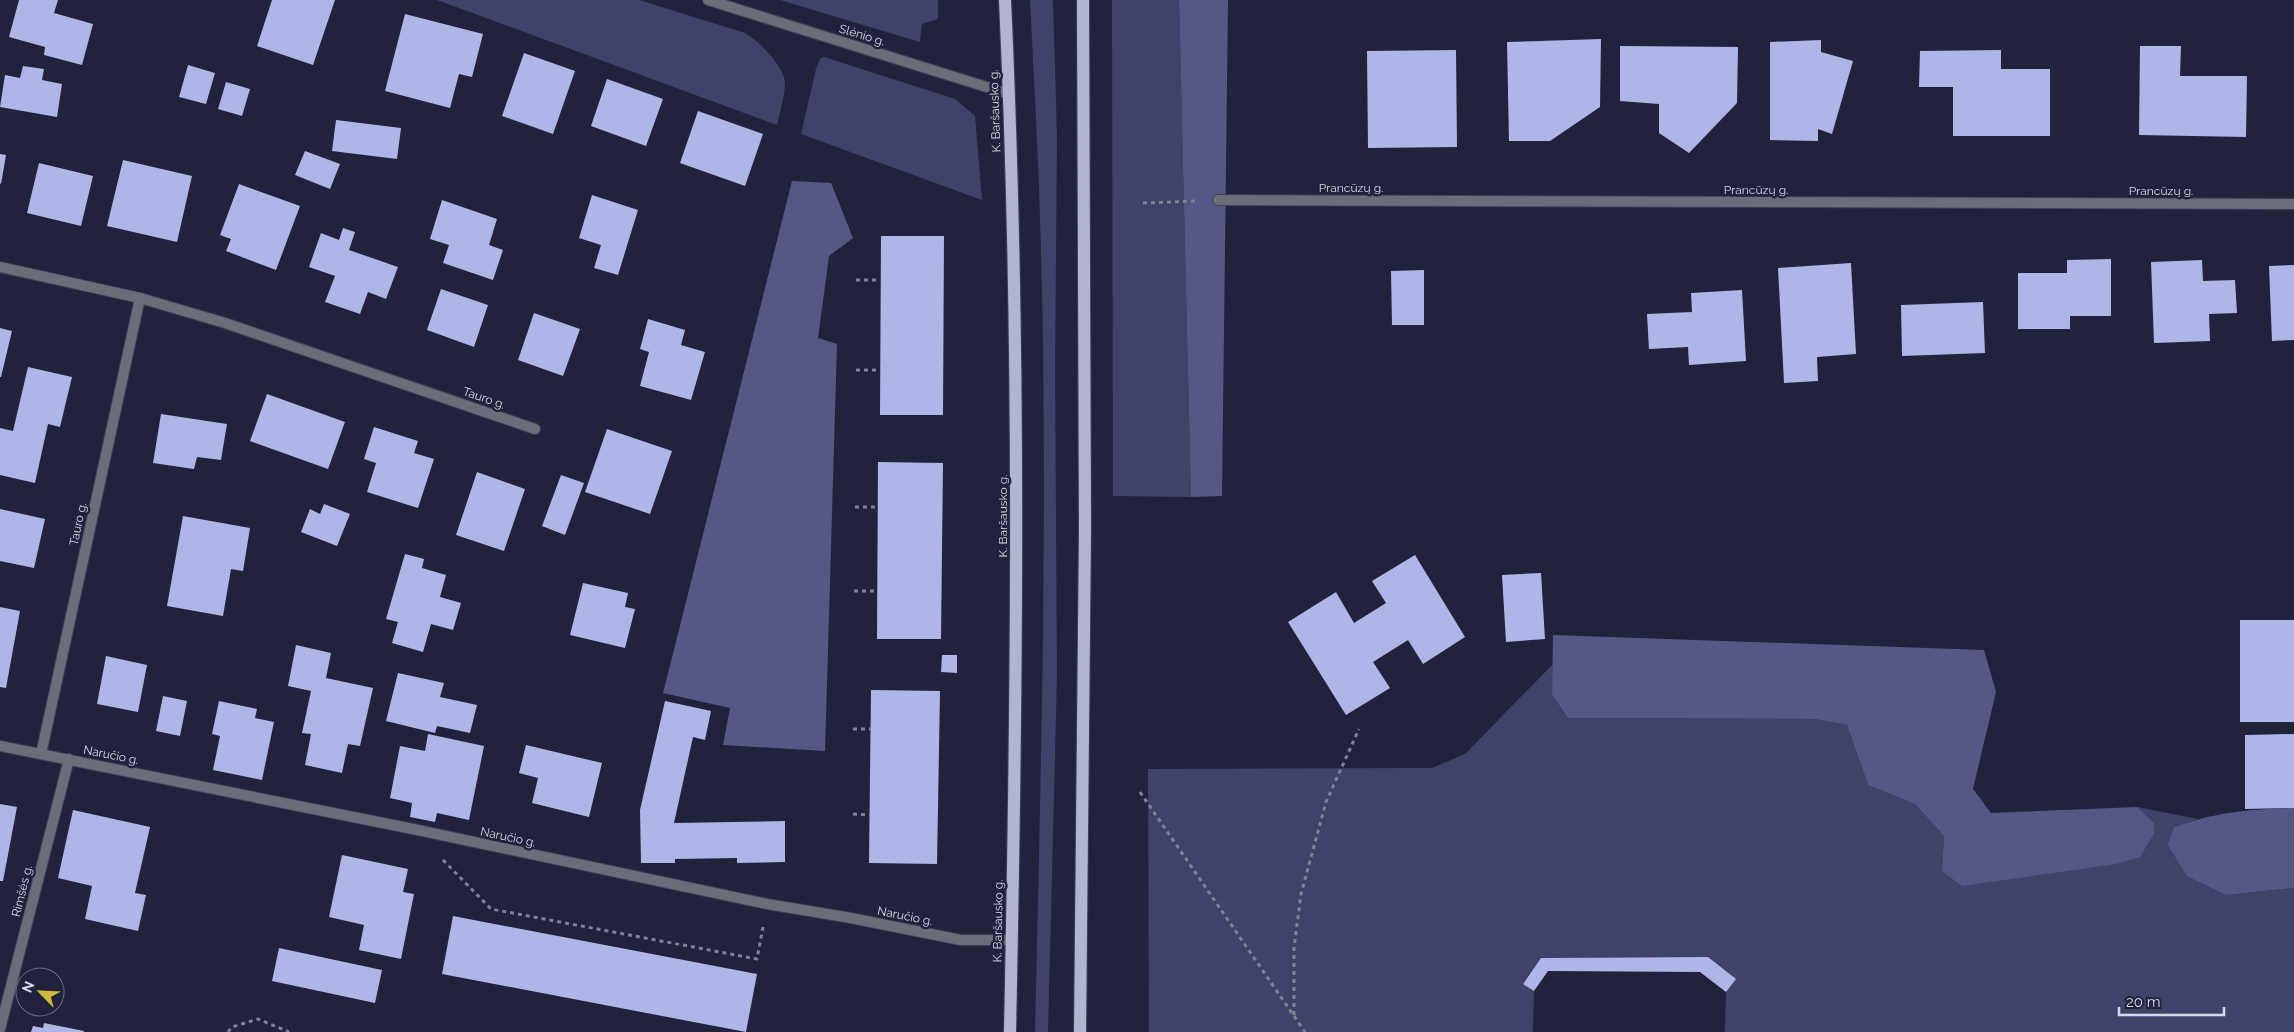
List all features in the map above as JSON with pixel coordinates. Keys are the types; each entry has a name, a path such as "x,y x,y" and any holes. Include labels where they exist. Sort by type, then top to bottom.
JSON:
{"main road":[{"name":"K. Baršausko g.","path":"1005,0 1009,94 1017,511 1010,1032"},
{"path":"1080,1032 1085,529 1083,0"}],"street":[{"name":"Slėnio g.","path":"708,0 1009,94"},
{"name":"Prancūzų g.","path":"1218,200 2294,204"},
{"name":"Tauro g.","path":"0,266 140,298 225,323 535,429"},
{"name":"Tauro g.","path":"40,754 140,298"},
{"name":"Naručio g.","path":"0,746 413,829 767,904 851,918 961,940 1012,940"},
{"name":"Rimšės g.","path":"0,1029 69,760"}],"path":[{"path":"1143,202 1218,200"},
{"path":"856,280 880,280"},
{"path":"856,370 880,370"},
{"path":"855,507 878,507"},
{"path":"854,591 877,591"},
{"path":"853,729 871,729"},
{"path":"1294,1015 1294,948 1301,894 1326,802 1359,729"},
{"path":"1140,792 1306,1032"},
{"path":"853,814 870,815"},
{"path":"413,829 491,909 757,959 767,904"},
{"path":"228,1032 232,1027 258,1019 289,1032"}],"shaded area":[{"path":"437,0 639,0 745,33 771,56 784,78 784,95 777,125"},
{"path":"780,0 938,0 938,19 922,24 920,42"},
{"path":"1030,0 1053,0 1057,138 1055,369 1057,675 1048,1032 1035,1032 1043,640 1044,445 1040,218"},
{"path":"1112,0 1179,0 1191,497 1113,496"},
{"path":"1179,0 1228,0 1222,496 1191,497"},
{"path":"824,57 955,99 975,116 982,200 801,134 816,69 820,59"},
{"path":"792,181 831,183 853,238 829,256 818,338 837,344 825,751 723,745 730,708 663,693"},
{"path":"1553,635 1984,650 1996,692 1973,789 1991,813 2137,807 2154,823 2154,833 2140,857 2116,864 1962,886 1942,871 1944,836 1915,804 1868,785 1847,725 1815,719 1568,718 1552,695"},
{"path":"1553,664 1552,695 1568,718 1815,719 1847,725 1868,785 1915,804 1944,836 1942,872 2154,823 2137,807 2198,819 2174,827 2226,895 2294,888 2294,1032 1725,1032 1726,992 1708,957 1541,958 1523,983 1534,991 1533,1032 1149,1032 1148,769 1432,768 1465,754"},
{"path":"2294,808 2294,888 2226,895 2187,876 2168,845 2174,827 2189,822 2233,812"}],"building":[{"path":"19,0 58,0 54,13 93,24 82,65 44,55 45,47 9,37"},
{"path":"272,0 335,0 313,65 257,46"},
{"path":"405,14 483,34 472,77 459,74 450,108 385,91"},
{"path":"1601,39 1600,107 1550,141 1509,141 1507,42"},
{"path":"1821,40 1821,52 1853,61 1832,134 1818,129 1818,141 1770,140 1770,42"},
{"path":"1620,46 1738,47 1737,103 1689,153 1659,133 1659,104 1620,101"},
{"path":"2140,46 2181,46 2180,76 2247,76 2246,137 2139,135"},
{"path":"1456,50 1457,147 1368,148 1367,51"},
{"path":"2001,50 2001,69 2050,69 2050,136 1953,136 1953,87 1919,87 1920,51"},
{"path":"524,53 575,71 553,134 502,116"},
{"path":"188,65 215,73 206,104 179,97"},
{"path":"23,66 44,69 42,80 62,84 57,117 0,107 5,75 20,78"},
{"path":"607,79 663,99 646,146 591,126"},
{"path":"226,82 250,89 242,116 218,109"},
{"path":"698,111 763,134 745,186 680,163"},
{"path":"336,120 401,128 397,159 332,151"},
{"path":"305,151 340,164 330,189 295,175"},
{"path":"0,154 6,155 1,184 0,183"},
{"path":"123,160 192,176 177,242 107,226"},
{"path":"39,163 93,176 81,226 27,213"},
{"path":"239,184 300,206 276,270 226,251 231,239 220,235"},
{"path":"592,195 638,210 618,275 594,268 601,245 579,238"},
{"path":"442,200 497,219 489,245 503,250 493,280 443,263 449,245 430,239"},
{"path":"343,228 355,232 349,250 398,267 386,299 368,292 360,314 325,302 335,276 309,267 321,233 339,240"},
{"path":"881,236 944,236 943,415 880,415"},
{"path":"2111,259 2111,316 2070,316 2070,329 2018,329 2018,273 2067,273 2067,260"},
{"path":"2202,260 2203,281 2235,280 2237,313 2209,314 2210,341 2154,343 2151,262"},
{"path":"1851,263 1856,354 1817,357 1818,381 1784,383 1778,268"},
{"path":"2294,265 2294,340 2272,341 2269,266"},
{"path":"1424,270 1424,325 1392,325 1391,271"},
{"path":"441,289 488,305 474,347 427,330"},
{"path":"1742,290 1746,361 1689,365 1688,347 1649,349 1647,314 1692,312 1691,293"},
{"path":"1983,302 1985,353 1902,356 1901,305"},
{"path":"534,313 580,329 563,376 518,360"},
{"path":"648,319 685,330 681,345 705,352 691,400 640,386 649,352 640,349"},
{"path":"0,328 12,331 1,377 0,377"},
{"path":"28,367 72,377 60,427 48,424 35,483 0,475 0,428 13,431"},
{"path":"267,394 345,422 328,469 250,441"},
{"path":"161,414 227,424 221,460 197,457 194,469 153,463"},
{"path":"374,427 418,441 414,453 434,459 418,508 367,492 376,463 364,459"},
{"path":"607,429 672,451 650,514 585,492"},
{"path":"878,462 943,463 941,639 877,639"},
{"path":"477,472 525,489 504,551 456,535"},
{"path":"561,475 584,483 565,535 542,526"},
{"path":"324,504 350,514 337,546 301,532 310,509 320,514"},
{"path":"0,509 45,519 34,568 0,561"},
{"path":"183,516 250,528 243,571 231,569 223,616 167,606"},
{"path":"405,554 424,559 422,568 446,575 440,597 461,603 453,630 431,624 423,652 392,643 398,622 386,619"},
{"path":"1415,555 1465,637 1423,664 1408,640 1373,662 1390,688 1346,715 1288,622 1336,592 1354,623 1386,603 1372,581"},
{"path":"1541,573 1545,639 1506,642 1502,575"},
{"path":"583,583 628,593 625,607 635,609 625,648 570,635"},
{"path":"0,607 20,611 6,688 0,687"},
{"path":"2240,620 2294,620 2294,722 2240,722"},
{"path":"296,645 331,653 326,678 373,688 360,746 348,744 342,773 305,765 311,734 302,733 311,691 288,686"},
{"path":"942,655 957,655 957,673 941,672"},
{"path":"106,656 147,665 138,712 97,704"},
{"path":"398,673 444,683 440,697 477,705 470,733 437,726 435,733 386,721"},
{"path":"871,690 940,691 937,864 869,863"},
{"path":"163,696 187,701 180,736 156,731"},
{"path":"219,701 257,709 255,718 274,722 262,780 213,770 220,736 212,734"},
{"path":"665,701 711,711 705,740 693,737 674,823 785,821 785,862 737,863 737,858 675,859 675,863 641,863 640,810"},
{"path":"428,734 484,746 469,820 437,813 435,822 410,817 412,803 390,798 400,746 425,751"},
{"path":"2294,734 2294,808 2245,809 2245,735"},
{"path":"526,745 602,763 589,817 532,803 538,778 519,773"},
{"path":"0,804 17,807 3,881 0,881"},
{"path":"73,810 150,827 135,893 146,895 138,931 85,919 92,886 58,878"},
{"path":"342,855 408,869 403,892 414,894 401,959 359,950 364,925 329,917"},
{"path":"453,916 757,974 746,1032 442,974"},
{"path":"279,948 382,970 375,1003 272,981"},
{"path":"1708,957 1736,979 1726,992 1700,972 1548,971 1534,991 1523,984 1541,958"},
{"path":"44,1023 84,1032 31,1032 33,1026 43,1028"}]}
